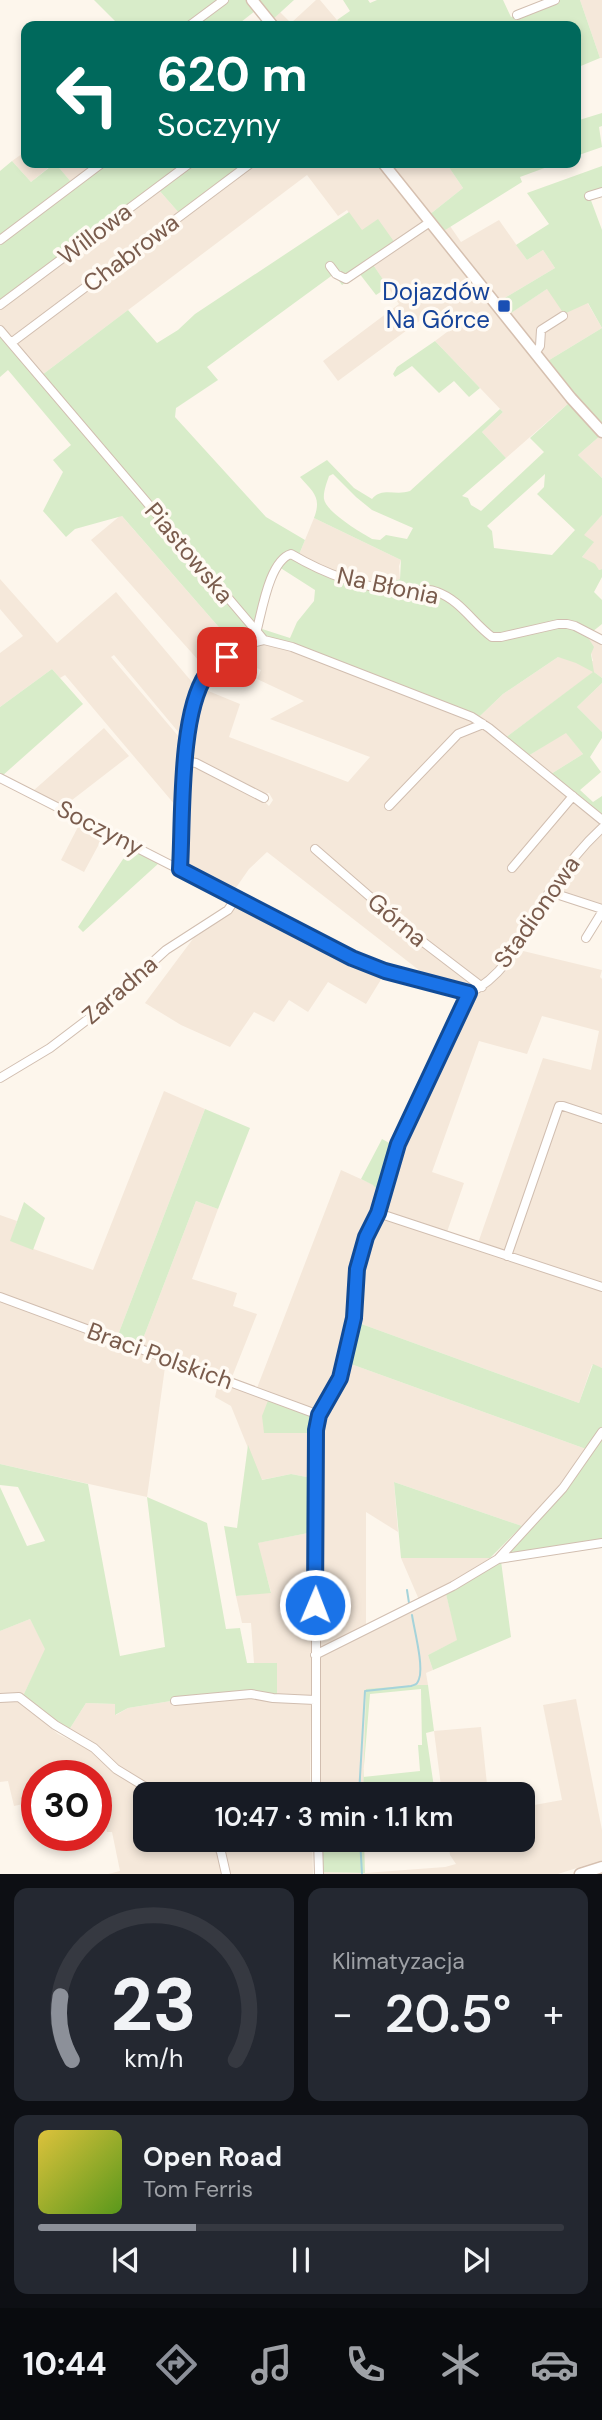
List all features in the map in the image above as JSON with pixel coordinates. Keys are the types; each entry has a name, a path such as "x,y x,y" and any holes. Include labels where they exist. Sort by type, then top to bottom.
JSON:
{"street":[{"path":"196,21 224,0"},
{"path":"252,0 269,21"},
{"path":"517,15 555,0"},
{"path":"0,240 95,168"},
{"name":"Willowa","path":"0,305 183,168"},
{"name":"Chabrowa","path":"11,343 244,168"},
{"path":"387,168 602,432"},
{"path":"589,196 602,192"},
{"path":"330,266 336,274 346,279 430,222"},
{"path":"535,353 540,346 541,330 563,316"},
{"name":"Piastowska","path":"0,330 264,640 312,655 472,717 602,820"},
{"name":"Na Błonia","path":"256,633 262,603 277,567 281,560 291,554 352,583 402,592 426,590 441,593 456,603 492,637 567,624 575,625 602,640"},
{"path":"180,869 185,761 188,729 196,695 207,673 248,643 264,640"},
{"path":"389,806 458,734 483,724"},
{"path":"185,761 264,798"},
{"name":"Soczyny","path":"0,778 352,958 385,971 469,993"},
{"path":"512,868 573,796"},
{"name":"Stadionowa","path":"469,993 482,987 504,964 570,860 602,828"},
{"name":"Górna","path":"315,849 414,934 482,987"},
{"path":"550,891 602,910 586,938"},
{"name":"Zaradna","path":"0,1078 50,1048 100,1010 166,950 228,910 236,898"},
{"path":"316,1782 316,1430 319,1415 340,1378 354,1318 357,1269 366,1237 378,1213 398,1144 469,993"},
{"path":"507,1256 559,1106 602,1119"},
{"path":"378,1213 602,1287"},
{"name":"Braci Polskich","path":"0,1297 319,1415"},
{"path":"315,1655 453,1586 498,1559 563,1488 602,1432"},
{"path":"498,1559 602,1543"},
{"path":"175,1701 251,1694 273,1699 315,1700"},
{"path":"0,1698 19,1697 137,1782"},
{"path":"219,1852 226,1874"},
{"path":"318,1852 319,1874"},
{"path":"580,1874 602,1868"}],"shaded area":[{"path":"316,0 320,0 338,21 293,21"},
{"path":"580,0 602,0 602,58 600,58"},
{"path":"280,12 289,21 271,21"},
{"path":"21,155 21,168 48,168 31,182 12,161"},
{"path":"59,168 92,168 72,183"},
{"path":"247,168 384,168 428,222 395,243 362,231 347,210 338,216 307,175 42,375 14,343"},
{"path":"390,168 449,168 463,188 429,215"},
{"path":"158,189 180,214 11,341 0,328 0,308"},
{"path":"499,220 527,260 543,250 555,268 498,302 442,232 450,226 461,242"},
{"path":"430,224 570,402 506,458 482,432 503,412 435,341 451,329 437,308 338,381 323,361 399,304 372,263"},
{"path":"547,289 587,302 602,328 546,362 509,314"},
{"path":"601,435 602,437 602,478 578,455"},
{"path":"121,515 237,648 208,671 91,540"},
{"path":"602,515 602,569 599,570 582,557 593,543 583,535"},
{"path":"314,518 401,560 400,579 383,587 352,581 298,557"},
{"path":"0,579 57,643 116,592 197,688 185,740 114,655 111,657 185,744 181,812 65,675 60,678 52,669 0,707 0,653 23,636 0,609"},
{"path":"587,636 602,641 602,678 594,672 505,738 479,717 503,694 558,657 593,661"},
{"path":"265,643 293,650 471,719 601,823 568,859 508,955 484,981 471,990 436,979 433,981 267,852 249,869 233,892 183,866 183,859 187,860 188,839 184,837 185,827 189,826 190,817 184,816 188,764 194,764 269,806 273,800 269,793 263,794 188,753 189,729 201,688 240,704 229,737 348,782 370,757 270,719 304,701 257,679 261,670 233,656 249,646"},
{"path":"602,683 602,732 577,707"},
{"path":"104,728 129,756 63,807 33,791"},
{"path":"566,732 583,754 551,774 528,756"},
{"path":"81,821 105,833 84,872 61,860"},
{"path":"602,831 602,908 553,891 571,863"},
{"path":"237,904 244,908 247,906 385,973 366,1004 328,982 308,1012 289,1000 274,1022 254,1012 230,1047 181,1025 145,1003 198,932"},
{"path":"519,950 602,970 602,1285 478,1243 543,1058 591,1070 599,1031 542,1016 527,1054 479,1041 432,1172 464,1183 447,1232 382,1211 390,1191 400,1149 467,1003 474,993 485,990 492,983"},
{"path":"164,1091 205,1109 118,1335 0,1294 0,1215 17,1221 11,1241 93,1270"},
{"path":"341,1170 374,1185 381,1194 366,1229 337,1376 324,1400 313,1409 257,1388"},
{"path":"196,1201 218,1209 192,1279 237,1293 233,1306 257,1314 232,1377 141,1344"},
{"path":"381,1216 602,1290 602,1368 592,1365 579,1403 356,1322 367,1243"},
{"path":"0,1299 166,1360 147,1497 0,1464"},
{"path":"348,1363 586,1449 556,1489 522,1526 394,1482 398,1532 366,1512 366,1626 320,1649 319,1430 322,1416 338,1390"},
{"path":"219,1379 269,1398 264,1433 312,1433 312,1478 291,1474 261,1480 231,1406 215,1397"},
{"path":"313,1532 310,1782 133,1782 133,1852 312,1852 313,1874 108,1874 120,1871 112,1832 112,1760 21,1760 21,1804 14,1806 8,1781 0,1782 0,1631 30,1619 46,1649 20,1702 58,1734 88,1749 69,1730 86,1703 116,1704 116,1715 128,1708 220,1693 277,1664 254,1663 251,1623 242,1623 236,1596 271,1592 257,1543"},
{"path":"401,1558 490,1558 420,1602"},
{"path":"446,1594 458,1640 428,1655 433,1670 426,1673 428,1685 366,1690 363,1782 319,1782 321,1657"},
{"path":"576,1699 602,1830 602,1860 558,1874 321,1874 320,1872 365,1873 445,1867 456,1864 450,1852 535,1852 535,1805 562,1800 543,1705"},
{"path":"481,1727 487,1782 440,1782 434,1731"}],"green space":[{"path":"94,0 222,0 194,21 115,21"},
{"path":"227,0 246,0 255,11 242,21 198,21"},
{"path":"254,0 294,0 271,21"},
{"path":"343,0 368,0 370,3 377,0 503,0 511,17 558,0 580,0 600,58 581,66 581,21 337,20 350,11"},
{"path":"602,113 602,126 599,127 602,147 581,154 581,119"},
{"path":"12,161 31,182 49,168 59,168 72,183 0,238 0,171"},
{"path":"602,166 602,189 589,195 602,230 602,328 588,303 564,314 547,289 508,315 498,302 555,268 543,250 527,260 516,245 549,224 527,193"},
{"path":"98,168 181,168 0,303 0,242"},
{"path":"186,168 240,168 180,214 158,189"},
{"path":"449,168 544,168 520,177 522,182 442,232 429,215 463,188"},
{"path":"349,212 362,230 378,219 395,243 346,277 337,273 328,261 327,264 334,274 207,367 218,380 176,408 175,417 266,517 305,540 298,557 280,559 255,630 42,375 128,310 157,343 178,330 195,314"},
{"path":"372,263 388,287 376,295 359,273 342,285 334,274 346,280"},
{"path":"602,328 602,428 546,362"},
{"path":"0,333 260,639 237,648 122,516 75,529 66,537 43,511 63,472 53,460 71,445 8,370 0,377"},
{"path":"435,341 480,388 469,397 454,381 439,393 412,366 395,377 393,374 397,367"},
{"path":"570,402 601,435 578,455 602,478 602,515 584,535 594,542 582,557 595,564 599,570 602,569 602,577 594,592 602,600 602,624 587,636 594,647 591,654 594,672 602,678 602,683 577,707 602,732 602,738 590,757 601,772 580,790 593,802 602,796 602,816 551,774 583,754 566,733 528,756 505,738 593,672 558,657 503,694 479,717 265,639 259,628 290,638 297,622 314,601 315,590 279,567 288,557 381,590 387,584 400,579 401,560 314,518 317,500 300,477 327,460 354,488 372,499 380,493 410,491 500,409 503,412 482,432 506,458 462,496 468,498 471,505 481,511 544,452 530,438","holes":["333,474 372,510 413,528 407,539 386,535 380,540 372,539 337,516 324,499 329,476","545,474 544,487 537,494 575,530 552,555 494,548 492,531 487,526"]},
{"path":"52,669 83,704 2,776 0,707"},
{"path":"131,847 159,863 83,932 78,927"},
{"path":"205,1109 250,1128 218,1209 196,1201 141,1344 118,1335"},
{"path":"382,1139 393,1145 381,1194 373,1185 361,1179"},
{"path":"24,1202 45,1218 33,1250 10,1241"},
{"path":"356,1322 579,1403 593,1364 602,1368 602,1429 586,1449 348,1363"},
{"path":"269,1398 304,1411 311,1417 312,1433 264,1433 262,1416"},
{"path":"602,1437 602,1541 504,1556"},
{"path":"248,1445 262,1480 291,1474 312,1478 313,1532 258,1543 271,1593 236,1596 224,1526 237,1528"},
{"path":"0,1464 88,1484 120,1656 165,1647 147,1497 207,1523 226,1629 240,1628 247,1663 277,1663 277,1697 220,1693 128,1708 115,1715 115,1704 86,1703 69,1730 23,1696 45,1649 30,1619 0,1631 0,1487 27,1546 45,1541 18,1487 0,1485"},
{"path":"394,1482 522,1526 490,1558 401,1558"},
{"path":"501,1561 511,1637 433,1670 428,1655 457,1640 446,1594"},
{"path":"428,1685 434,1731 426,1733 433,1782 363,1782 363,1777 420,1771 418,1745 422,1745 421,1689 370,1694 364,1768 366,1689"},
{"path":"319,1852 364,1852 365,1873 320,1872"}],"waterway":[{"path":"407,1590 409,1603"},
{"path":"360,1782 365,1691 411,1686 419,1679 420,1657 412,1615"},
{"path":"361,1852 362,1874"}],"place":[{"name":"Dojazdów Na Górce","path":"504,306"}],"route":[{"path":"227,657 207,673 196,695 188,729 180,869 352,958 385,971 469,993 398,1144 378,1213 366,1237 357,1269 354,1318 340,1378 319,1415 316,1430 315,1605"}]}
